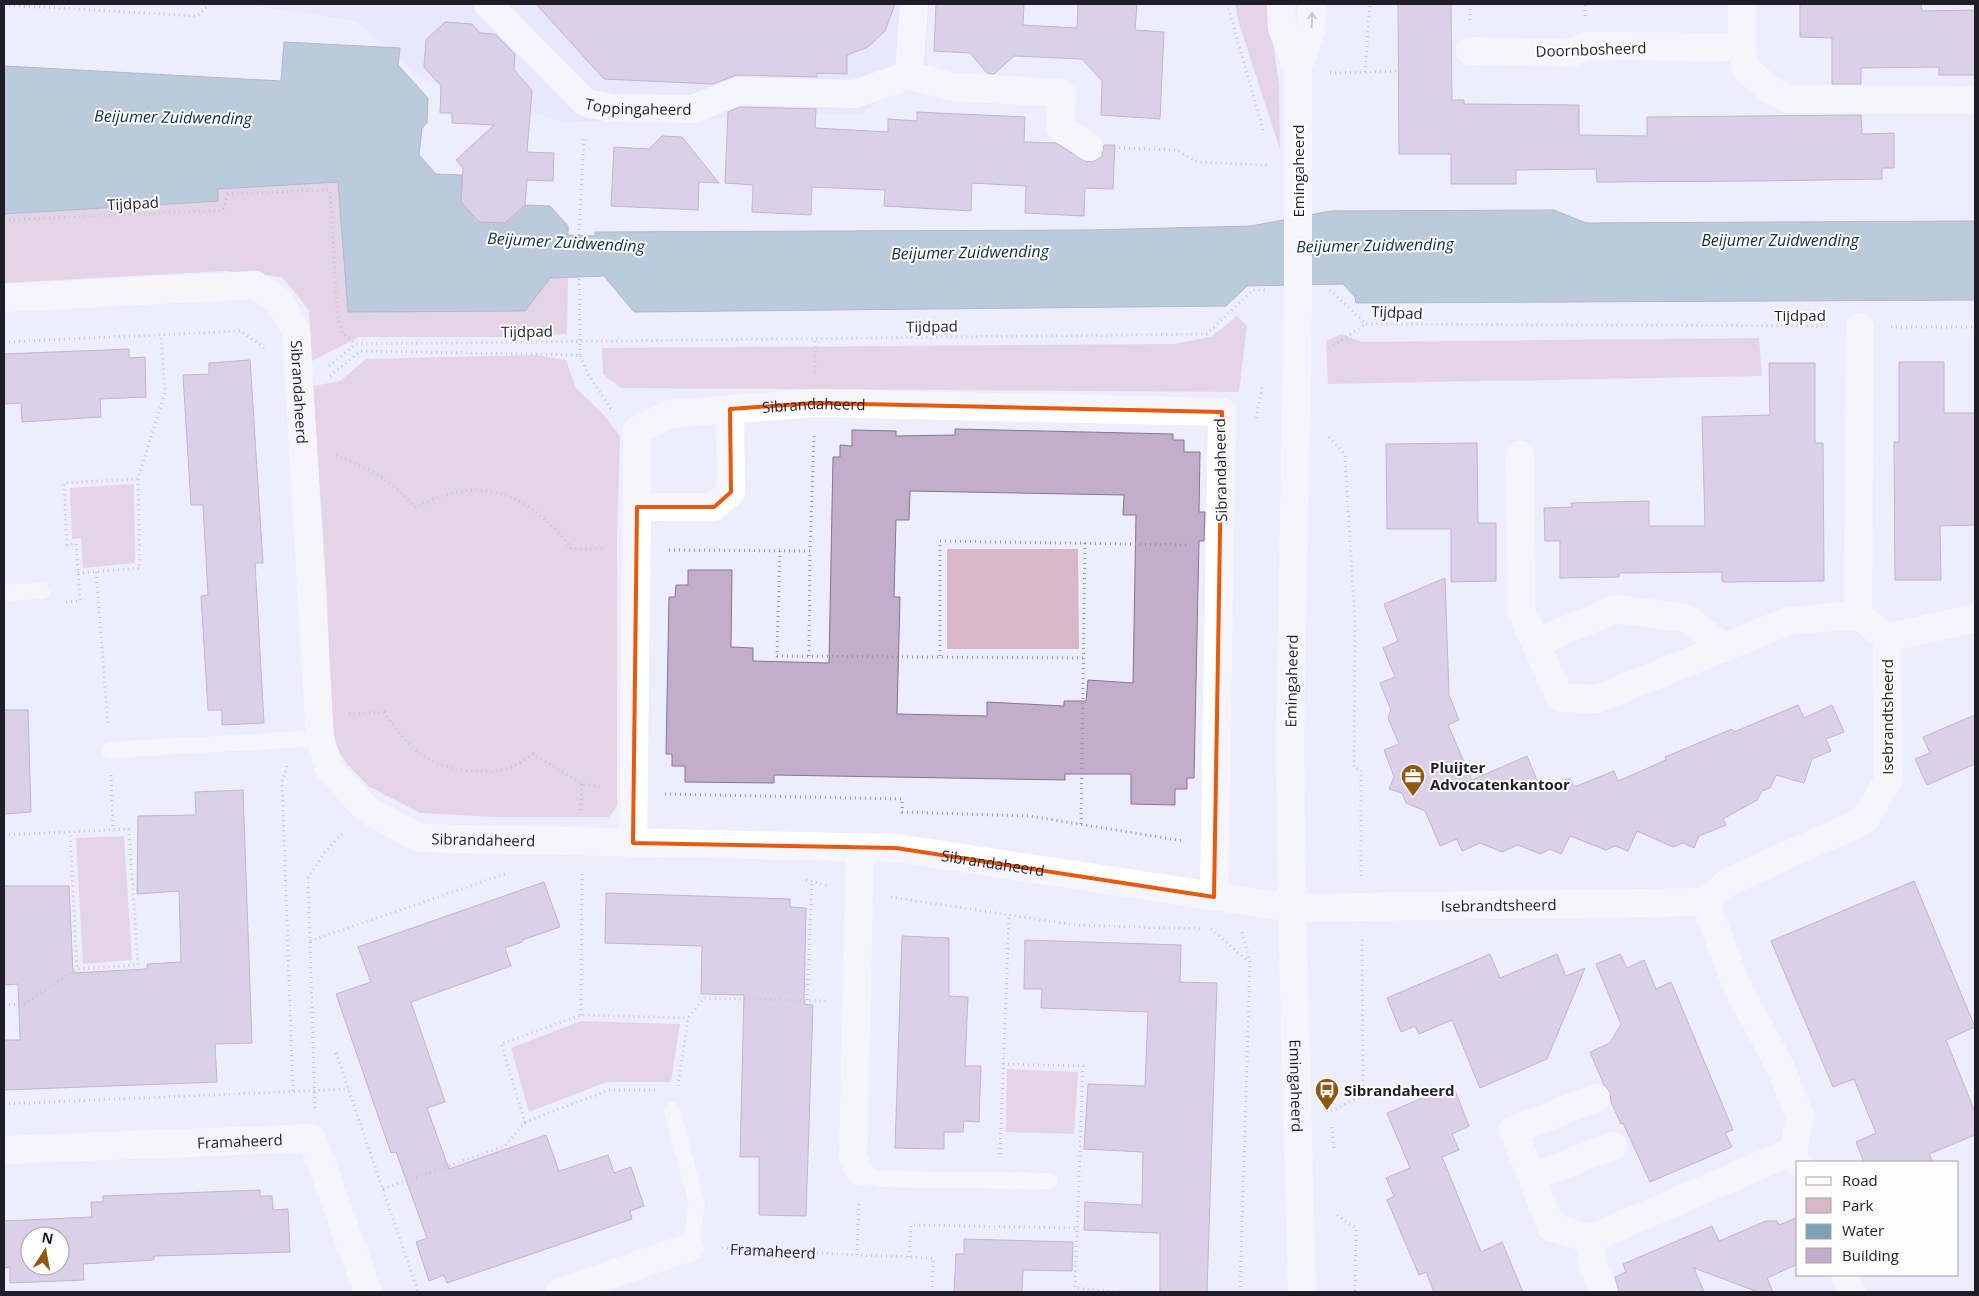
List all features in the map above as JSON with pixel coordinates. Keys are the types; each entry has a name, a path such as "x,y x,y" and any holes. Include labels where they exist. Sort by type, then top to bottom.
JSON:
{"street":[{"path":"488,4 586,103"},
{"path":"914,4 909,75 952,87 1062,93 1060,127 1089,147"},
{"name":"Emingaheerd","path":"1281,4 1282,28 1298,69"},
{"name":"Emingaheerd","path":"1302,1292 1292,908 1290,742 1298,298 1298,69 1311,31 1312,4"},
{"path":"1742,4 1742,47 1745,69 1772,91 1788,99 1975,100"},
{"name":"Doornbosheerd","path":"1470,51 1571,53 1585,46 1742,47"},
{"name":"Toppingaheerd","path":"586,103 611,108 694,109 737,91 855,94 909,75"},
{"name":"Sibrandaheerd","path":"4,298 255,285 279,301 296,330 300,378 311,731 329,769 366,809 419,838 896,848 1292,908"},
{"path":"1520,456 1521,610 1560,698 1597,699 1789,621 1858,616 1860,326"},
{"name":"Sibrandaheerd","path":"637,431 670,414 815,403 1222,412 1214,847 1224,899"},
{"path":"637,507 714,507 731,492 730,409"},
{"path":"633,843 637,431"},
{"path":"1536,643 1615,609 1686,618 1725,648"},
{"name":"Isebrandtsheerd","path":"1858,616 1887,638 1975,618"},
{"name":"Isebrandtsheerd","path":"1292,908 1705,902 1730,880 1865,820 1888,780 1887,638"},
{"path":"860,847 853,1158 860,1172"},
{"path":"1596,1098 1513,1130 1551,1227 1590,1239 1796,1157 1800,1118 1781,1068 1738,990 1705,902"},
{"path":"312,1138 368,1292"},
{"name":"Framaheerd","path":"4,1150 312,1138"},
{"path":"1532,1177 1613,1146"},
{"path":"1590,1239 1593,1265 1604,1292"},
{"path":"560,1292 690,1246"},
{"path":"1845,1276 1852,1292"}],"lane":[{"path":"4,593 42,591"},
{"path":"110,750 311,731"},
{"path":"672,1110 697,1204 690,1246"},
{"path":"860,1172 879,1179 1050,1181"}],"path":[{"path":"4,5 197,16 210,4"},
{"path":"1227,4 1265,136"},
{"path":"1365,72 1370,4"},
{"path":"1329,82 1330,73 1399,71"},
{"name":"Toppingaheerd","path":"580,355 580,234 586,103"},
{"path":"1089,147 1177,150 1197,162 1273,165"},
{"name":"Tijdpad","path":"4,220 223,210 228,194 330,190 337,312 342,333 356,344 1207,334 1253,290 1272,290"},
{"name":"Tijdpad","path":"1328,288 1366,324 1975,327"},
{"path":"1326,349 1366,324"},
{"path":"4,342 242,331 271,353"},
{"path":"78,573 140,568 138,478 165,392 161,335"},
{"path":"300,378 330,376 361,351 580,355 588,374 613,413 637,431"},
{"path":"1254,427 1263,382"},
{"path":"1322,430 1345,455 1356,622 1354,768 1361,770 1363,1095 1331,1110 1334,1149"},
{"path":"42,591 50,604 80,601 76,544 67,545 64,483 138,478"},
{"path":"940,656 940,541 1220,546"},
{"path":"1081,824 1085,543"},
{"path":"780,550 777,656 1084,658"},
{"path":"809,656 810,551"},
{"path":"96,572 110,750 112,830"},
{"path":"293,1092 282,782 311,731 384,712 407,742 434,763 453,769 481,771 506,769 533,754 582,784 634,793 902,799 902,812 1029,816 1214,847"},
{"path":"581,1015 582,784"},
{"path":"312,1138 316,1120 308,878 325,852 366,809"},
{"path":"4,836 129,828 138,965 77,969 24,1004 4,1005"},
{"path":"70,832 77,969"},
{"path":"310,941 512,872"},
{"path":"572,872 591,872"},
{"path":"802,879 859,893 1076,925 1211,929 1250,962"},
{"path":"807,1000 812,882"},
{"path":"1211,929 1224,899"},
{"path":"1224,899 1250,962 1240,1292"},
{"path":"1000,1180 1009,915"},
{"path":"672,1110 678,1090 688,1018 704,998 857,1001"},
{"path":"524,1122 501,1044 581,1015 688,1018"},
{"path":"336,1053 418,1292"},
{"path":"4,1104 349,1089"},
{"path":"383,1189 505,1146 524,1122 609,1090 678,1090"},
{"path":"860,1172 857,1254 933,1258 932,1292"},
{"path":"1337,1215 1356,1228 1356,1292"},
{"path":"909,1257 911,1226 1077,1228"},
{"name":"Framaheerd","path":"690,1246 857,1254"}],"highlighted area":[{"path":"815,403 1222,412 1214,897 896,848 633,843 637,507 714,507 731,492 730,409"}],"shaded area":[{"path":"242,4 929,4 926,67 861,114 563,122 422,79 356,21"}],"green space":[{"path":"1235,4 1268,4 1279,85 1280,150 1238,20"},
{"path":"338,182 348,312 550,277 568,277 567,334 519,337 359,337 312,361 309,310 282,277 225,271 4,283 4,214 217,201 217,189"},
{"path":"1237,316 1247,326 1239,392 621,388 603,374 602,348 1173,344 1211,337"},
{"path":"1341,334 1362,342 1759,338 1762,376 1328,384 1326,341"},
{"path":"536,355 566,360 576,388 603,414 620,436 617,537 617,806 609,817 493,817 420,813 368,786 347,764 332,740 327,596 313,386 340,381 366,359"},
{"path":"134,484 135,563 83,568 81,538 72,539 70,488"},
{"path":"947,549 1078,549 1079,649 947,649"},
{"path":"124,836 132,960 83,964 76,838"},
{"path":"581,1021 680,1024 671,1082 607,1082 529,1112 511,1048"},
{"path":"1007,1069 1078,1072 1074,1134 1006,1132"}],"water":[{"name":"Beijumer Zuidwending","path":"284,42 400,48 398,65 428,98 427,123 422,128 419,155 436,174 462,175 461,202 479,222 505,223 525,205 550,206 568,226 568,235 595,236 595,232 1089,230 1251,226 1331,211 1554,210 1586,223 1975,221 1975,300 1356,303 1355,297 1343,284 1247,286 1226,306 634,312 604,276 550,278 525,311 348,312 338,182 218,189 218,201 4,214 4,66 281,81"}],"building":[{"path":"536,4 895,4 885,31 868,47 847,55 847,74 817,73 817,77 737,75 713,84 604,79"},
{"path":"936,4 1024,4 1023,25 1077,28 1078,4 1137,4 1135,30 1164,32 1160,119 1101,115 1102,81 1082,59 1014,56 994,74 987,73 970,53 934,51"},
{"path":"1398,4 1451,4 1452,100 1464,100 1464,104 1579,105 1579,135 1647,136 1647,117 1861,115 1862,134 1894,133 1894,168 1882,168 1882,179 1597,182 1596,169 1516,170 1516,184 1451,184 1451,154 1399,154"},
{"path":"1800,4 1921,4 1922,11 1975,10 1975,75 1939,75 1939,67 1861,68 1861,84 1832,84 1832,38 1800,37"},
{"path":"445,22 472,24 480,33 495,34 515,54 514,70 532,90 527,152 554,153 553,181 527,180 525,205 505,223 479,222 461,202 463,168 456,160 494,125 452,123 452,113 440,113 441,86 424,67 426,40"},
{"path":"740,107 816,109 815,128 888,132 888,119 917,121 917,112 1025,117 1024,142 1056,143 1087,162 1095,161 1102,156 1104,145 1115,145 1113,189 1085,188 1084,216 1025,213 1026,186 972,183 971,211 884,206 885,190 812,187 811,215 752,212 753,185 725,183 728,112"},
{"path":"662,136 682,137 719,183 699,182 698,210 611,206 614,147 649,149"},
{"path":"129,349 129,358 145,357 146,397 100,399 101,417 22,422 21,403 4,404 4,354"},
{"path":"250,360 263,563 255,563 264,723 222,725 222,710 208,710 201,596 208,595 203,505 191,505 183,375 209,374 209,363"},
{"path":"1899,362 1944,362 1944,413 1975,413 1975,525 1940,526 1941,580 1895,580 1894,442 1899,442"},
{"path":"1769,363 1815,363 1815,443 1823,443 1824,581 1722,582 1722,572 1619,573 1619,577 1560,578 1560,541 1545,541 1544,508 1572,507 1571,503 1649,501 1649,526 1705,526 1702,417 1770,415"},
{"path":"955,429 1173,434 1173,440 1184,440 1184,452 1200,452 1199,512 1205,512 1204,541 1199,541 1194,778 1187,778 1187,789 1175,789 1175,805 1131,804 1131,774 1065,774 1065,780 774,775 774,783 685,782 685,766 672,766 672,754 666,754 669,597 675,597 676,585 688,585 688,570 732,570 731,647 753,648 753,661 829,663 833,457 840,457 840,445 852,446 852,430 896,431 896,436 955,435","holes":["910,491 1124,495 1123,515 1136,515 1133,683 1088,680 1086,701 1064,701 1064,706 987,702 987,716 897,714 900,597 894,597 896,520 909,520"]},
{"path":"1477,443 1478,523 1496,523 1496,581 1451,582 1451,529 1387,529 1386,444"},
{"path":"1445,578 1449,695 1459,720 1448,725 1472,780 1527,756 1541,790 1570,778 1574,787 1614,771 1618,781 1666,760 1665,757 1732,729 1734,732 1798,705 1804,718 1832,705 1844,732 1826,739 1831,751 1812,759 1804,783 1776,775 1770,788 1762,791 1757,800 1723,819 1726,825 1699,836 1694,848 1683,843 1673,847 1637,831 1628,851 1615,846 1606,850 1570,836 1561,854 1550,849 1540,854 1518,845 1502,852 1480,843 1462,851 1457,839 1440,846 1425,811 1406,803 1402,793 1389,789 1394,777 1384,750 1399,744 1388,718 1391,710 1380,683 1395,677 1383,648 1398,641 1384,604"},
{"path":"4,710 28,710 31,812 4,814"},
{"path":"1975,715 1975,764 1927,785 1915,759 1930,753 1923,737"},
{"path":"243,790 252,1043 215,1044 217,1082 4,1090 4,1040 20,1040 18,984 4,985 4,886 69,886 73,973 147,969 147,964 181,962 179,891 137,894 138,816 196,815 195,792"},
{"path":"1914,881 1975,1027 1946,1040 1975,1112 1975,1135 1929,1154 1932,1161 1864,1161 1856,1142 1876,1133 1854,1079 1833,1087 1771,941"},
{"path":"544,882 560,927 505,948 511,966 411,1002 445,1102 427,1108 449,1169 546,1135 559,1171 608,1155 614,1173 631,1167 644,1206 630,1211 632,1219 584,1236 447,1283 444,1275 429,1281 416,1242 427,1238 396,1152 391,1153 336,994 371,982 358,947"},
{"path":"606,893 790,899 790,907 806,908 804,1004 813,1005 806,1216 759,1215 759,1157 740,1157 744,995 701,994 702,946 605,943"},
{"path":"902,936 949,938 949,996 968,997 965,1066 981,1066 979,1122 964,1121 963,1132 944,1132 944,1149 895,1148"},
{"path":"1025,940 1181,945 1180,982 1217,983 1207,1292 1160,1292 1160,1233 1084,1230 1085,1202 1142,1205 1143,1152 1084,1149 1088,1084 1145,1086 1148,1012 1041,1008 1042,989 1024,989"},
{"path":"1490,954 1500,978 1557,954 1566,976 1585,968 1547,1059 1480,1088 1452,1020 1419,1034 1415,1026 1401,1032 1387,998"},
{"path":"1620,954 1627,968 1644,960 1656,989 1671,982 1733,1130 1725,1133 1732,1147 1650,1182 1623,1123 1621,1124 1611,1102 1610,1092 1604,1085 1590,1052 1610,1043 1621,1024 1596,964"},
{"path":"1453,1085 1469,1126 1452,1134 1459,1150 1442,1157 1481,1252 1502,1242 1523,1292 1434,1292 1426,1272 1419,1275 1387,1200 1394,1196 1386,1178 1410,1168 1387,1113"},
{"path":"260,1190 260,1196 272,1196 273,1210 288,1209 290,1252 154,1256 154,1260 83,1264 84,1280 10,1283 10,1267 4,1268 4,1221 92,1217 91,1202 103,1202 103,1196"},
{"path":"1796,1218 1796,1265 1767,1278 1773,1292 1758,1292 1694,1268 1704,1292 1619,1292 1615,1277 1626,1272 1623,1264 1712,1226 1719,1241 1766,1221 1777,1221 1779,1225"},
{"path":"964,1239 1073,1242 1072,1271 1023,1270 1022,1292 954,1292 956,1254 964,1254"}],"place":[{"name":"Pluijter Advocatenkantoor","path":"1413,797"},
{"name":"Sibrandaheerd","path":"1327,1111"}]}
